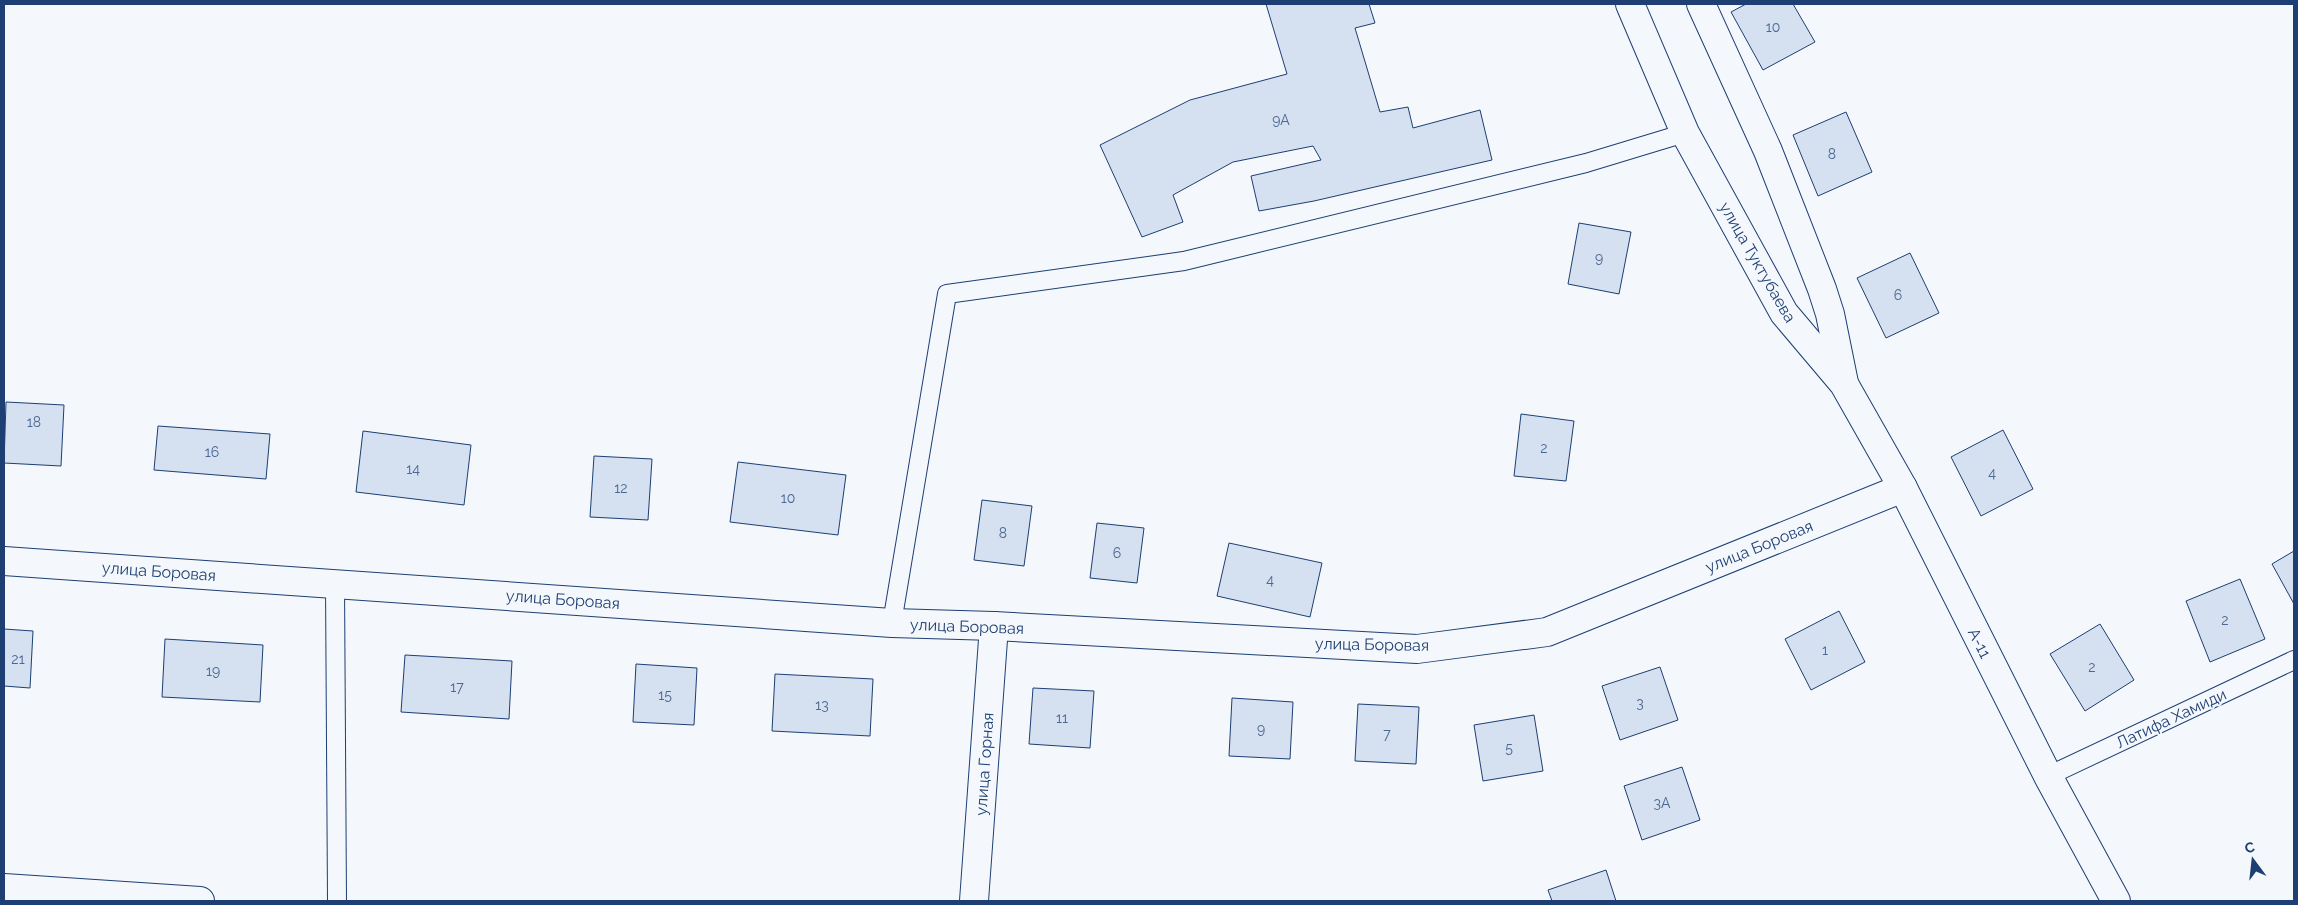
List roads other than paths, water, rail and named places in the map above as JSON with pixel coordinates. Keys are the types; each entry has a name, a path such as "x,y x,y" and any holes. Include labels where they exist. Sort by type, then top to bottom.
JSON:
{"main road":[{"name":"улица Туктубаева","path":"1630,4 1685,133 1784,314 1844,384"},
{"path":"1701,4 1768,150 1822,288 1830,314 1844,384"},
{"name":"А-11","path":"1844,384 1904,488 2048,776 2116,901"},
{"name":"улица Боровая","path":"4,561 892,623 994,626 1417,649 1546,632 1904,488"},
{"name":"улица Горная","path":"974,901 994,626"},
{"path":"4,888 200,901"}],"lane":[{"path":"892,623 946,294 1184,261 1586,163 1685,133"},
{"path":"335,583 336,901"},
{"name":"Латифа Хамиди","path":"2048,776 2294,660"}]}
